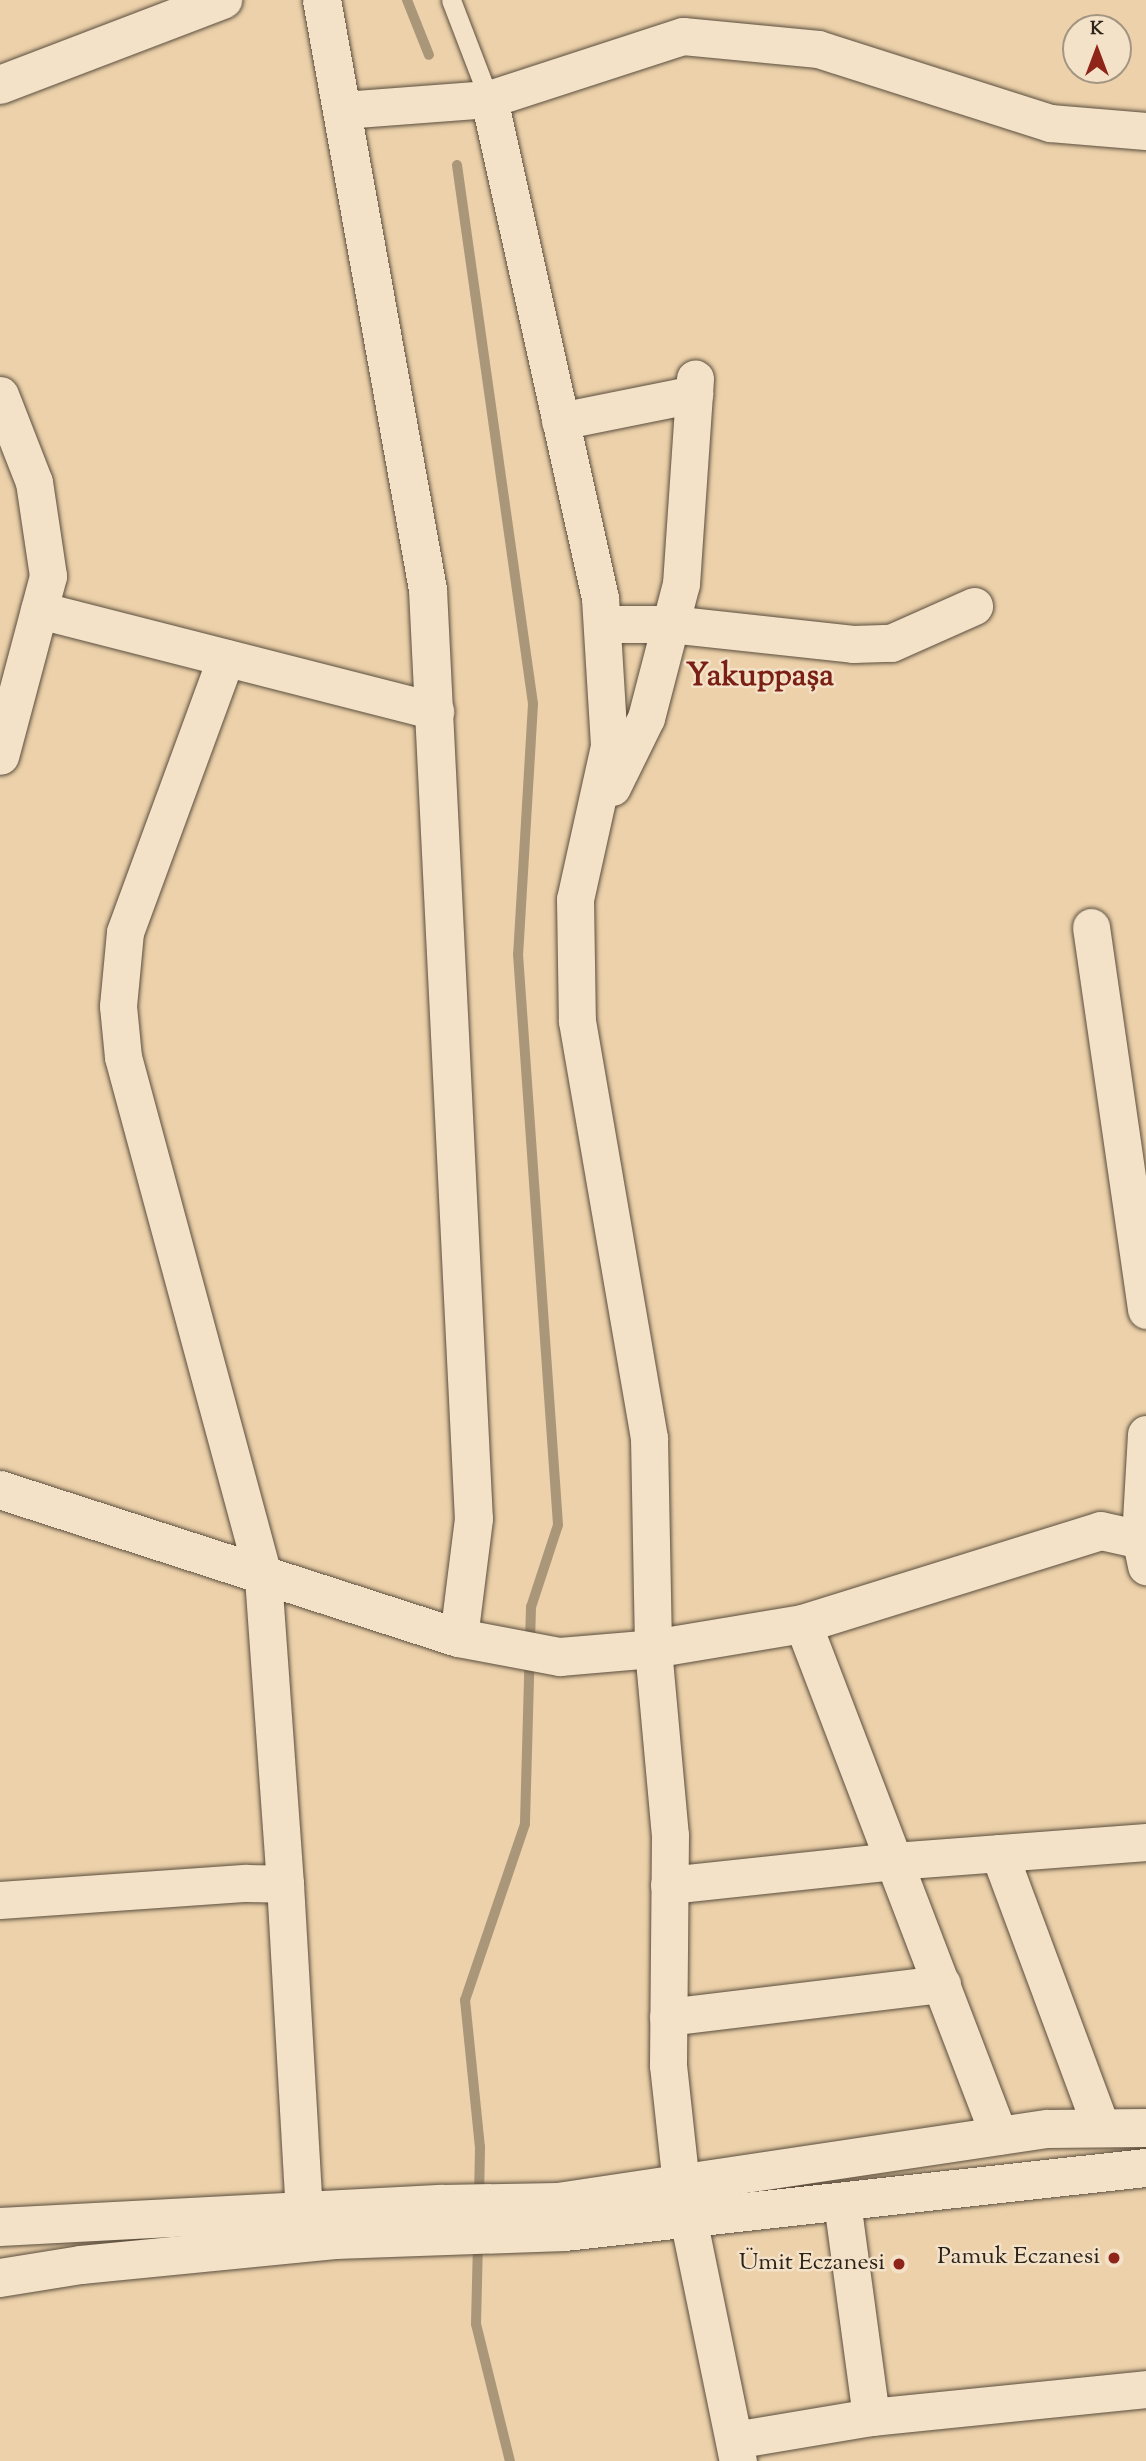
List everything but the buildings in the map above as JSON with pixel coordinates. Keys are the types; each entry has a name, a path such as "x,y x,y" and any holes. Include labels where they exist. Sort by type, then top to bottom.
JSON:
{"street":[{"path":"0,85 223,0"},
{"path":"322,0 344,110 428,590 474,1519 459,1638"},
{"path":"344,110 489,99 683,36 818,50 1050,122 1146,131"},
{"path":"489,99 600,598 609,746 575,899 577,1021 649,1438 653,1649 670,1835 668,2065 685,2201 736,2451 871,2417 1146,2389"},
{"path":"560,421 695,386 681,584 646,718 590,831"},
{"path":"0,396 34,482 48,576 0,756"},
{"path":"602,624 670,624 853,644 891,643 974,606"},
{"path":"40,610 435,711"},
{"path":"226,658 125,932 118,1006 123,1057 263,1575 305,2227"},
{"path":"1091,927 1135,1149 1146,1310"},
{"path":"0,1489 459,1638 560,1657 653,1649 803,1624 1101,1531 1144,1548 1146,1434"},
{"path":"803,1624 999,2136"},
{"path":"669,1885 894,1861 1146,1842"},
{"path":"999,1853 1101,2128"},
{"path":"0,1900 246,1883 285,1884"},
{"path":"668,2017 942,1984"},
{"path":"0,2227 305,2227 561,2217 685,2201 999,2136 1048,2129 1146,2127"},
{"path":"685,2201 842,2202 1146,2168"},
{"path":"842,2202 871,2417"},
{"path":"0,2278 305,2227"}],"lane":[{"path":"451,0 489,99"}],"waterway":[{"path":"407,0 429,55"},
{"path":"457,165 533,704 518,954 558,1525 531,1607 525,1824 465,2000 480,2147 479,2198"},
{"path":"478,2242 476,2324 510,2461"}],"place":[{"name":"Pamuk Eczanesi","path":"1114,2258"},
{"name":"Ümit Eczanesi","path":"899,2264"}],"district":[{"name":"Yakuppaşa","path":"760,677"}]}
